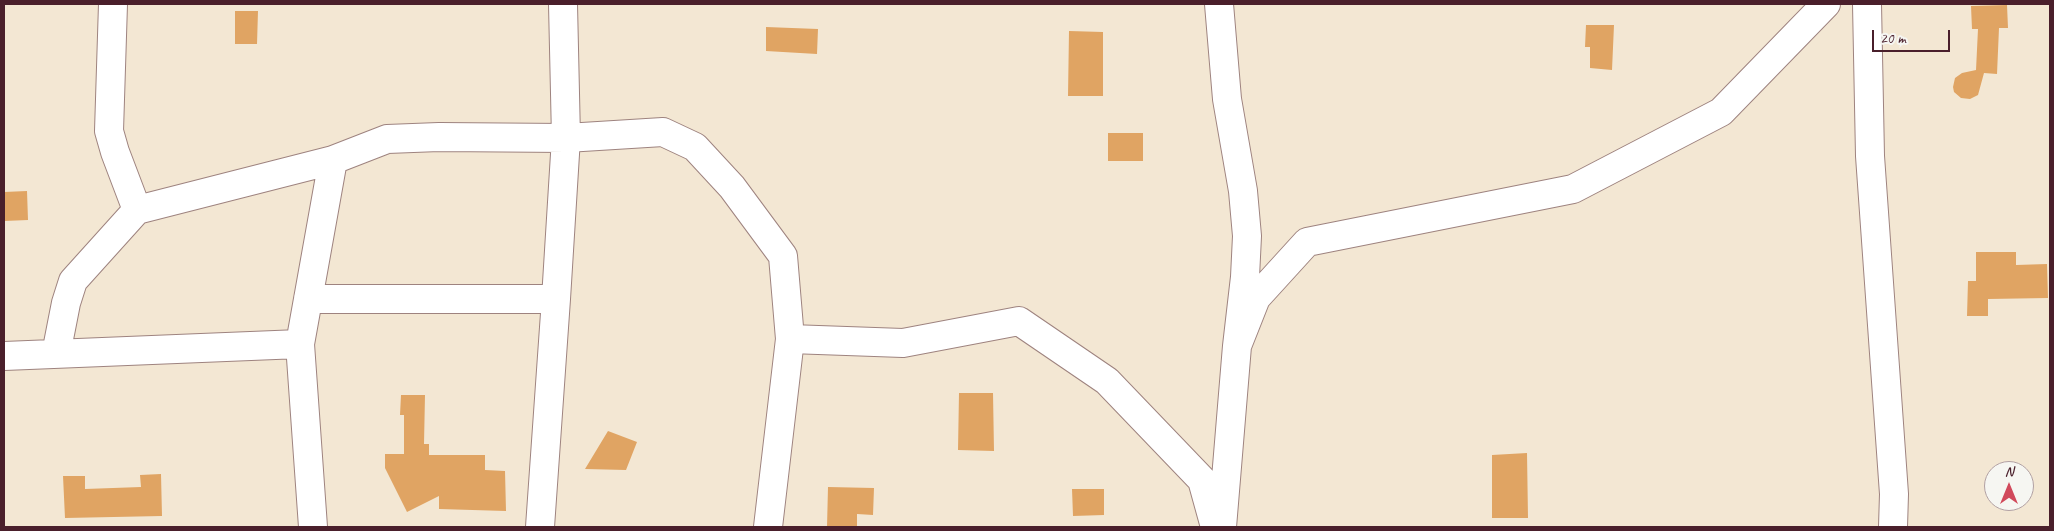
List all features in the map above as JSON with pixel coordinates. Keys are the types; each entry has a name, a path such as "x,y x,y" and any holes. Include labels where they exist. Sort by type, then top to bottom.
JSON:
{"street":[{"path":"113,4 109,131 137,210"},
{"path":"540,527 566,138 563,4"},
{"path":"1219,4 1227,99 1243,191 1247,236 1245,277 1237,346 1222,527"},
{"path":"1237,346 1256,298 1307,242 1573,189 1721,112 1826,4"},
{"path":"1867,4 1870,156 1894,494 1893,527"},
{"path":"56,354 66,303 74,282 137,210 333,160 387,139 438,137 566,138 663,132 695,147 732,187 783,256 790,339 768,527"},
{"path":"313,527 300,344 333,160"},
{"path":"308,298 556,298"},
{"path":"790,339 903,343 1019,321 1107,381 1202,480 1215,527"},
{"path":"4,356 300,344"}],"building":[{"path":"2007,5 2008,28 1999,28 1997,74 1984,73 1978,95 1970,99 1961,98 1954,92 1955,78 1962,73 1976,70 1978,29 1972,29 1971,6"},
{"path":"235,11 258,11 257,44 235,44"},
{"path":"1586,25 1614,25 1612,70 1590,68 1590,47 1585,47"},
{"path":"766,27 818,29 817,54 766,51"},
{"path":"1069,31 1103,32 1103,96 1068,96"},
{"path":"1108,133 1143,133 1143,161 1108,161"},
{"path":"27,191 28,220 4,221 4,192"},
{"path":"1976,252 2016,252 2016,265 2047,264 2048,298 1988,299 1988,316 1967,316 1968,281 1976,281"},
{"path":"959,393 993,393 994,451 958,450"},
{"path":"401,395 425,395 424,444 429,444 429,455 485,455 485,470 505,471 506,511 439,509 439,496 407,512 385,468 385,454 404,454 404,415 400,415"},
{"path":"608,431 637,442 626,470 585,469"},
{"path":"1527,453 1528,518 1492,518 1492,455"},
{"path":"161,474 162,516 65,518 63,476 85,476 85,489 141,487 140,475"},
{"path":"828,487 874,488 873,515 857,514 857,527 827,527"},
{"path":"1072,489 1104,489 1104,515 1073,516"}]}
